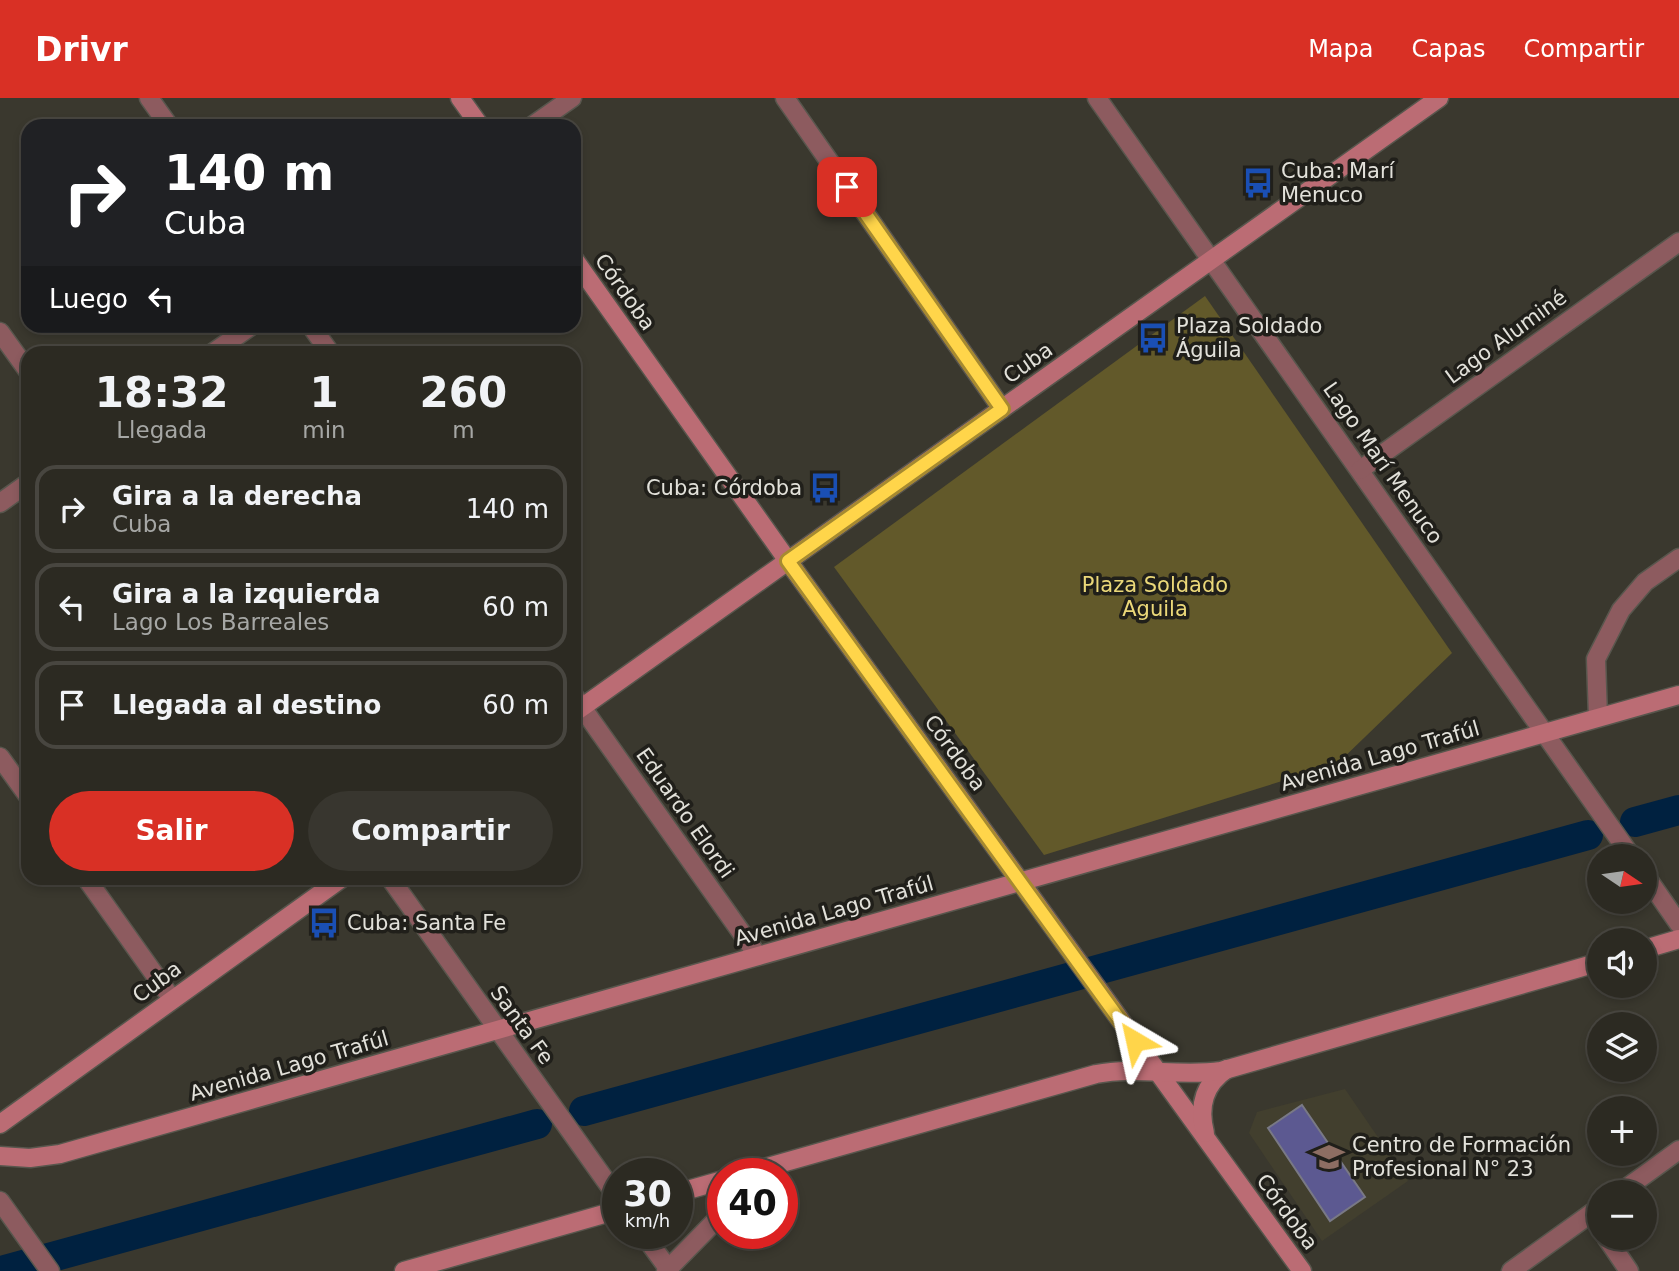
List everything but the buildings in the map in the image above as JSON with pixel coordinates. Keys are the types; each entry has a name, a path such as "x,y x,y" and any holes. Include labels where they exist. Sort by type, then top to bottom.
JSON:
{"main road":[{"path":"460,98 475,119"},
{"name":"Cuba","path":"581,703 788,561 1212,260 1421,103 1439,98"},
{"name":"Córdoba","path":"581,269 788,561 1301,1271"},
{"name":"Avenida Lago Trafúl","path":"0,1156 30,1158 60,1154 1679,695"},
{"name":"Cuba","path":"0,1125 332,885"},
{"path":"1657,945 1679,939"},
{"path":"798,1161 1096,1074 1124,1070 1199,1073 1229,1068 1587,966"},
{"path":"1210,1145 1202,1120 1203,1099 1211,1082 1229,1068"},
{"path":"404,1271 602,1215"}],"street":[{"path":"149,98 164,119"},
{"path":"542,119 572,98"},
{"path":"785,98 1002,409"},
{"name":"Lago Marí Menuco","path":"1097,98 1623,844"},
{"name":"Lago Aluminé","path":"1360,470 1679,242"},
{"path":"0,332 21,361"},
{"path":"222,346 241,333"},
{"path":"0,503 21,488"},
{"path":"1598,718 1596,659 1621,610 1645,582 1679,558"},
{"name":"Eduardo Elordi","path":"581,712 758,956"},
{"path":"0,757 21,786"},
{"path":"91,885 172,999"},
{"name":"Santa Fe","path":"395,885 602,1176"},
{"path":"1657,892 1679,924"},
{"path":"1638,1180 1679,1150"},
{"path":"2,1204 50,1271"},
{"path":"1511,1271 1587,1223"},
{"path":"653,1249 668,1270 707,1230"},
{"path":"1615,1250 1629,1271"}],"shaded area":[{"name":"Centro de Formación Profesional N° 23","path":"1345,1089 1408,1181 1322,1241 1249,1133 1257,1112"}],"green space":[{"name":"Plaza Soldado Aguila","path":"1205,296 1452,653 1337,764 1044,855 834,567"}],"waterway":[{"path":"1635,822 1679,810"},
{"path":"584,1111 1588,835"},
{"path":"1,1271 537,1124"}],"place":[{"name":"Cuba: Marí Menuco","path":"1258,183"},
{"name":"Plaza Soldado Águila","path":"1153,338"},
{"name":"Cuba: Córdoba","path":"825,488"},
{"name":"Cuba: Santa Fe","path":"324,923"},
{"name":"Centro de Formación Profesional N° 23","path":"1329,1157"}],"route":[{"path":"847,187 1002,409 788,561 1135,1041"}]}
